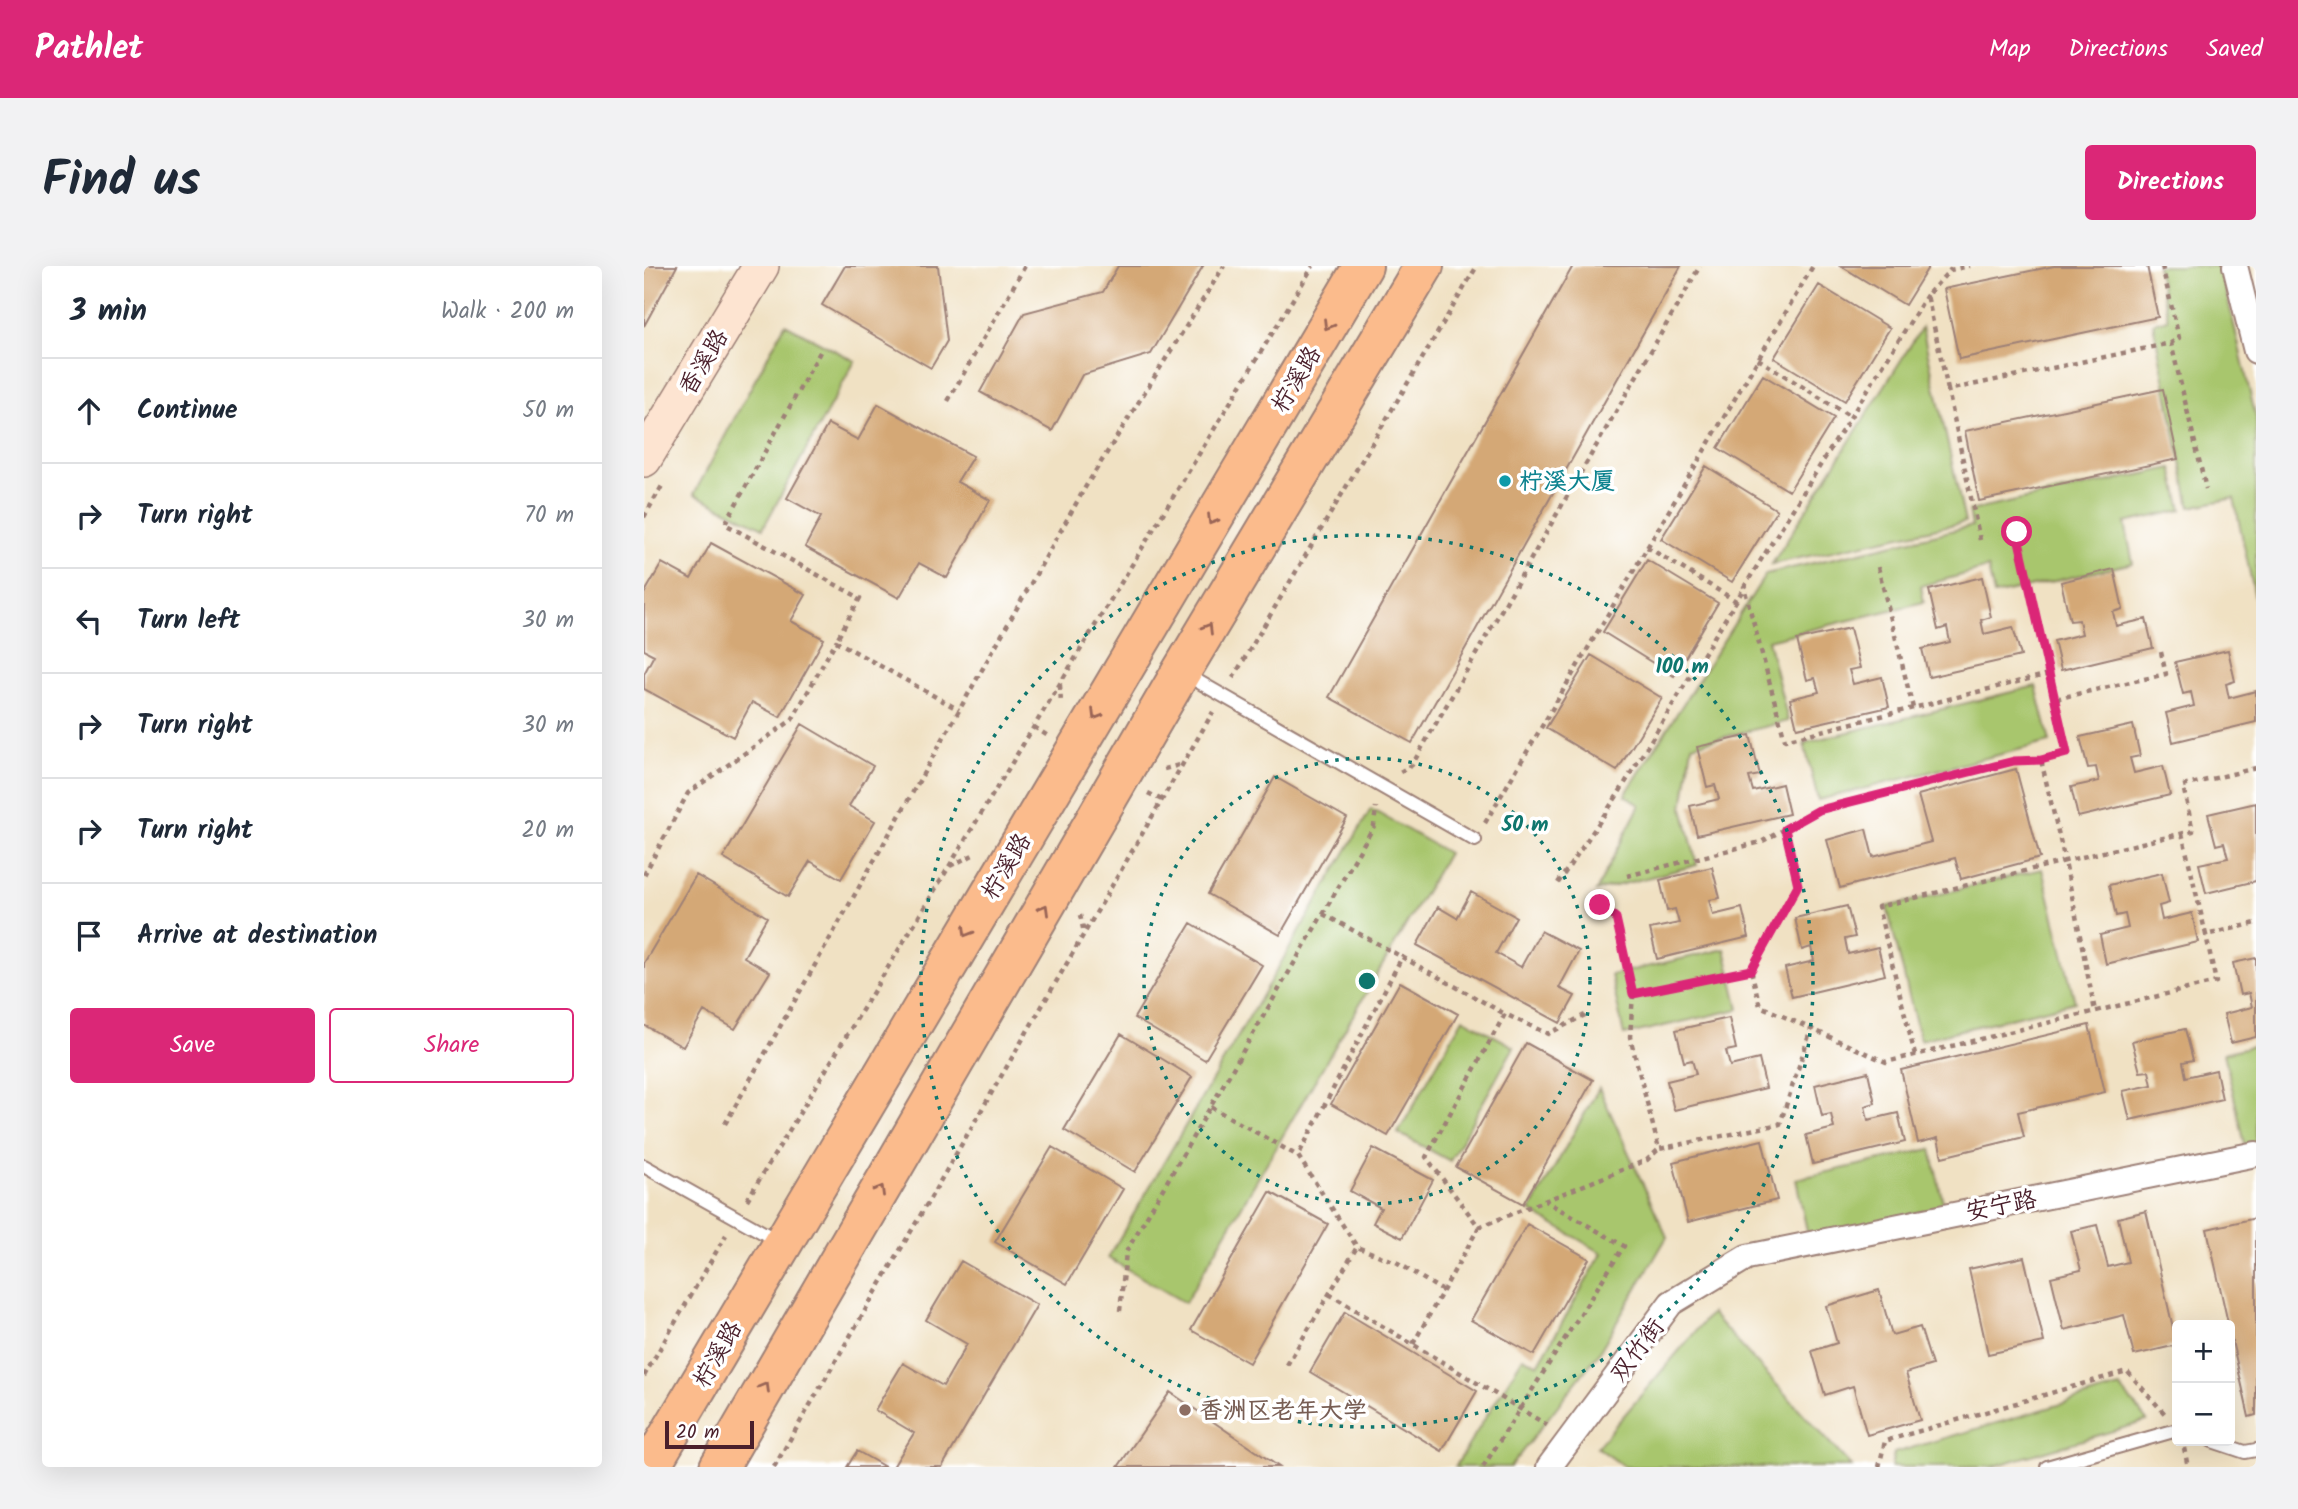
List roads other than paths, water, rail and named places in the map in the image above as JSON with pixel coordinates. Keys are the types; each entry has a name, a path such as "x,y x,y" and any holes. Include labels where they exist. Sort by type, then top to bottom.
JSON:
{"main road":[{"name":"柠溪路","path":"650,1467 1363,266"},
{"path":"719,1467 1181,673 1424,266"}],"street":[{"name":"香溪路","path":"644,459 761,266"},
{"path":"2235,266 2256,351"},
{"name":"安宁路","path":"1746,1257 2256,1154"},
{"name":"双竹街","path":"1549,1467 1671,1303 1746,1257"}],"lane":[{"path":"1181,673 1475,840"},
{"path":"644,1166 781,1243"},
{"path":"2047,1467 2172,1431"},
{"path":"2227,1446 2245,1452 2256,1450"}],"place":[{"name":"柠溪大厦","path":"1505,481"},
{"name":"香洲区老年大学","path":"1185,1410"}]}
